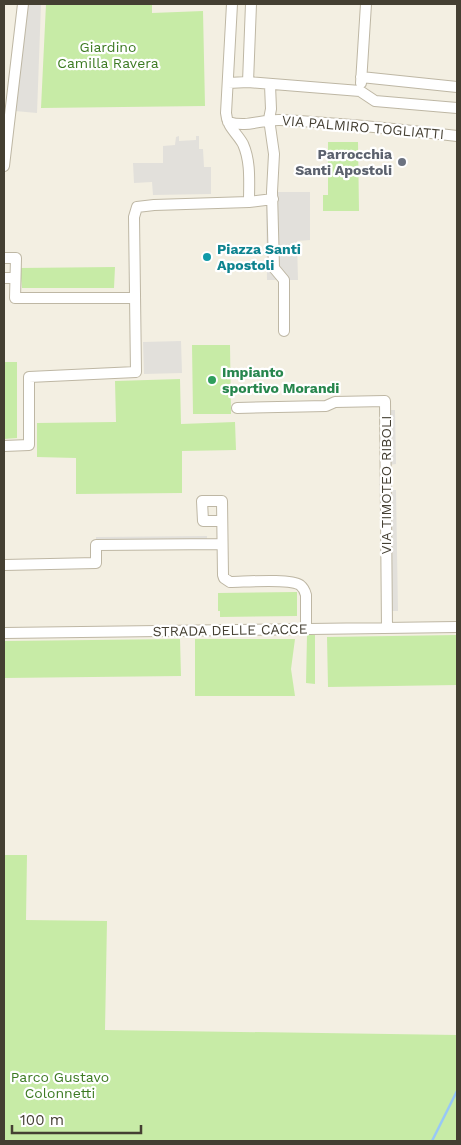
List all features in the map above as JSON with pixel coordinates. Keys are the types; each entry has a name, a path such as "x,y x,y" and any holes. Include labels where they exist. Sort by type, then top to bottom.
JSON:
{"street":[{"path":"4,166 23,4"},
{"path":"232,4 226,114 228,122 234,133 240,138 248,158 249,202"},
{"path":"248,82 251,4"},
{"path":"360,91 366,4"},
{"path":"361,77 457,87"},
{"path":"228,83 248,82 270,85 272,109 269,119 274,154 274,268 284,280 284,331"},
{"name":"VIA PALMIRO TOGLIATTI","path":"270,85 360,91 375,101 457,108"},
{"path":"228,122 244,125 269,119"},
{"name":"VIA PALMIRO TOGLIATTI","path":"269,119 358,124 457,136"},
{"path":"4,446 29,445 29,377 136,372 134,217 137,207 154,204 249,202 273,199"},
{"path":"4,258 16,258 15,298 135,298"},
{"path":"4,278 15,278"},
{"name":"VIA TIMOTEO RIBOLI","path":"237,408 326,406 335,402 385,401 388,628"},
{"path":"222,521 223,575 227,580 287,581 302,586 306,595 306,629"},
{"path":"4,565 96,563 96,545 222,544"},
{"name":"STRADA DELLE CACCE","path":"4,633 457,627"}],"green space":[{"name":"Giardino Camilla Ravera","path":"46,4 152,4 152,13 203,11 205,106 41,108"},
{"path":"328,142 358,142 359,211 323,211 323,195 328,195"},
{"path":"115,267 114,288 22,288 20,268"},
{"name":"Impianto sportivo Morandi","path":"192,345 230,345 231,414 193,414"},
{"path":"4,362 17,362 17,438 4,439"},
{"path":"180,379 181,424 235,422 236,450 182,451 182,493 76,494 76,458 37,457 37,423 116,422 115,381"},
{"path":"297,592 297,616 220,617 220,611 218,611 218,593"},
{"path":"307,635 315,635 315,684 306,683"},
{"path":"457,635 457,685 328,687 327,637"},
{"path":"180,639 181,676 4,678 4,641"},
{"path":"195,639 295,639 291,669 295,696 195,696"},
{"name":"Parco Gustavo Colonnetti","path":"4,855 27,855 26,920 107,921 105,1030 457,1035 457,1141 4,1141"}],"shaded area":[{"path":"28,4 41,4 37,113 15,111"},
{"path":"179,136 179,141 196,140 196,136 199,136 199,149 203,149 204,167 211,167 211,194 153,195 152,182 134,183 133,163 163,163 163,146 175,145 176,137"},
{"path":"272,192 310,192 310,240 297,241 298,280 267,280 266,200"},
{"path":"181,341 182,373 144,374 143,342"},
{"path":"389,410 395,410 396,464 389,465"},
{"path":"389,490 396,490 398,611 391,611"},
{"path":"207,536 207,542 96,543 96,537"}],"waterway":[{"path":"432,1141 457,1091"}],"place":[{"name":"Parrocchia Santi Apostoli","path":"402,162"},
{"name":"Piazza Santi Apostoli","path":"207,257"},
{"name":"Impianto sportivo Morandi","path":"212,380"}]}
